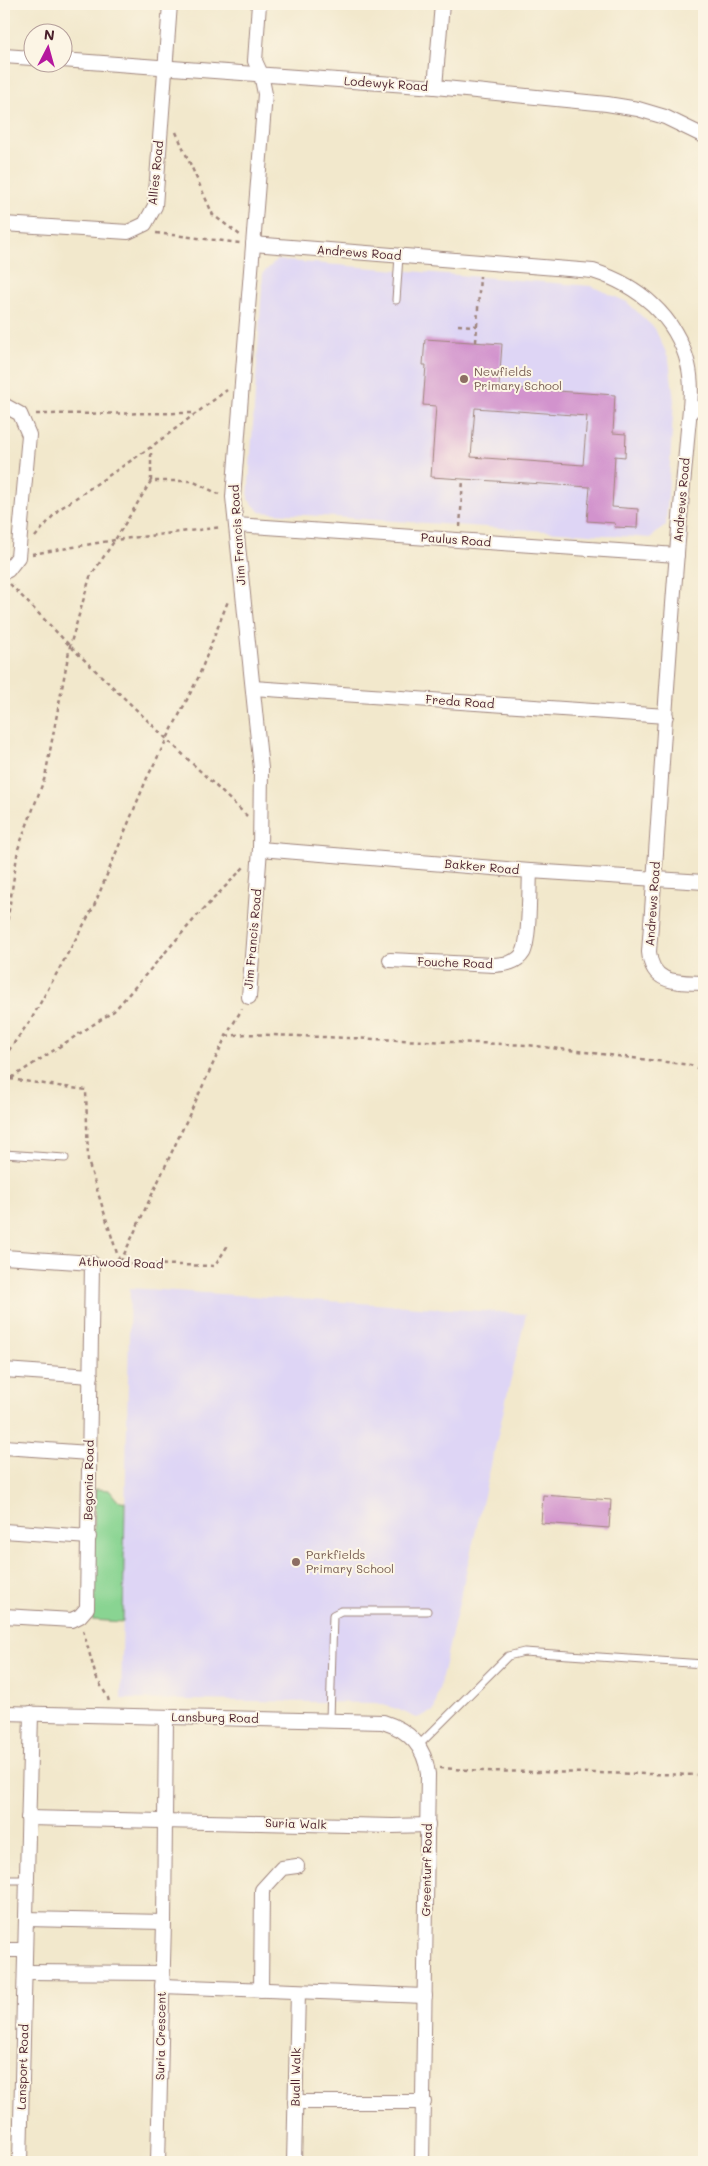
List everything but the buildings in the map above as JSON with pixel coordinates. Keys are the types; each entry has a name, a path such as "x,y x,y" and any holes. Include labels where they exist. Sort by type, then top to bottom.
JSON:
{"street":[{"name":"Allies Road","path":"145,224 155,206 170,4"},
{"name":"Jim Francis Road","path":"248,997 260,849 261,769 233,496 265,94 261,74 255,60 259,4"},
{"path":"435,87 442,4"},
{"path":"4,56 22,57"},
{"name":"Lodewyk Road","path":"72,61 435,87 615,105 665,117 704,136"},
{"path":"4,224 128,232 145,224"},
{"name":"Andrews Road","path":"253,244 593,271 616,278 634,289 650,301 674,330 688,363 691,381 690,408 677,555 650,963 655,972 664,978 677,982 704,983"},
{"path":"4,404 20,414 29,435 18,557 6,571"},
{"path":"690,408 704,409"},
{"name":"Paulus Road","path":"236,525 677,555"},
{"name":"Freda Road","path":"253,688 666,716"},
{"name":"Bakker Road","path":"260,849 530,871 704,882"},
{"name":"Fouche Road","path":"390,960 494,965 518,959 525,947 530,871"},
{"name":"Athwood Road","path":"4,1257 92,1263"},
{"name":"Begonia Road","path":"80,1616 87,1608 92,1263"},
{"path":"4,1370 91,1376"},
{"path":"4,1447 89,1453"},
{"path":"4,1531 89,1537"},
{"path":"4,1616 65,1621 80,1616"},
{"name":"Lansburg Road","path":"4,1713 383,1722 406,1732 419,1745"},
{"name":"Lansport Road","path":"20,2162 31,1713"},
{"path":"26,1972 162,1980 166,1717"},
{"name":"Greenturf Road","path":"419,1745 427,1764 428,1825 422,2162"},
{"path":"28,1818 165,1822"},
{"name":"Suria Walk","path":"165,1822 428,1825"},
{"path":"261,1990 262,1890 282,1868 297,1866"},
{"path":"26,1919 164,1922"},
{"path":"4,1950 25,1950"},
{"name":"Suria Crescent","path":"158,2162 162,1980 298,1992"},
{"path":"298,1992 425,1996"},
{"name":"Buall Walk","path":"294,2162 298,1992"},
{"path":"295,2102 424,2102"}],"lane":[{"path":"396,300 399,256"},
{"path":"4,1154 65,1158"},
{"path":"330,1720 333,1615 341,1611 428,1611"},
{"path":"419,1745 513,1653 704,1664"},
{"path":"4,1880 27,1880"}],"path":[{"path":"162,120 171,122 213,215 253,244"},
{"path":"145,224 155,233 253,244"},
{"path":"476,342 481,262"},
{"path":"458,325 477,326"},
{"path":"18,557 58,510 151,448 233,386 242,386"},
{"path":"20,414 195,413"},
{"path":"4,944 18,849 45,777 70,646 90,577 151,481 151,448"},
{"path":"459,540 463,479"},
{"path":"151,481 192,481 224,496 233,496"},
{"path":"18,557 115,540 236,525"},
{"path":"6,571 8,583 70,646 168,738 244,815 260,822"},
{"path":"4,1057 32,1018 94,906 147,778 198,678 230,596 240,578"},
{"path":"4,1081 10,1079 114,1011 197,916 260,849"},
{"path":"120,1263 226,1036 248,997"},
{"path":"226,1036 246,1034 528,1045 690,1065 704,1071"},
{"path":"10,1079 86,1090 88,1161 120,1263"},
{"name":"Athwood Road","path":"92,1263 215,1266 228,1245"},
{"path":"80,1616 96,1677 108,1698 109,1716"},
{"path":"427,1764 444,1769 482,1771 704,1776"}],"shaded area":[{"name":"Newfields Primary School","path":"277,260 591,286 627,302 655,329 669,359 674,400 666,525 650,538 260,512 248,499 263,273"},
{"name":"Parkfields Primary School","path":"130,1288 526,1314 434,1711 417,1718 397,1709 376,1703 121,1699"}],"green space":[{"path":"95,1489 109,1490 117,1500 125,1502 123,1622 92,1620"}],"place":[{"name":"Newfields Primary School","path":"464,379"},
{"name":"Parkfields Primary School","path":"296,1562"}]}
